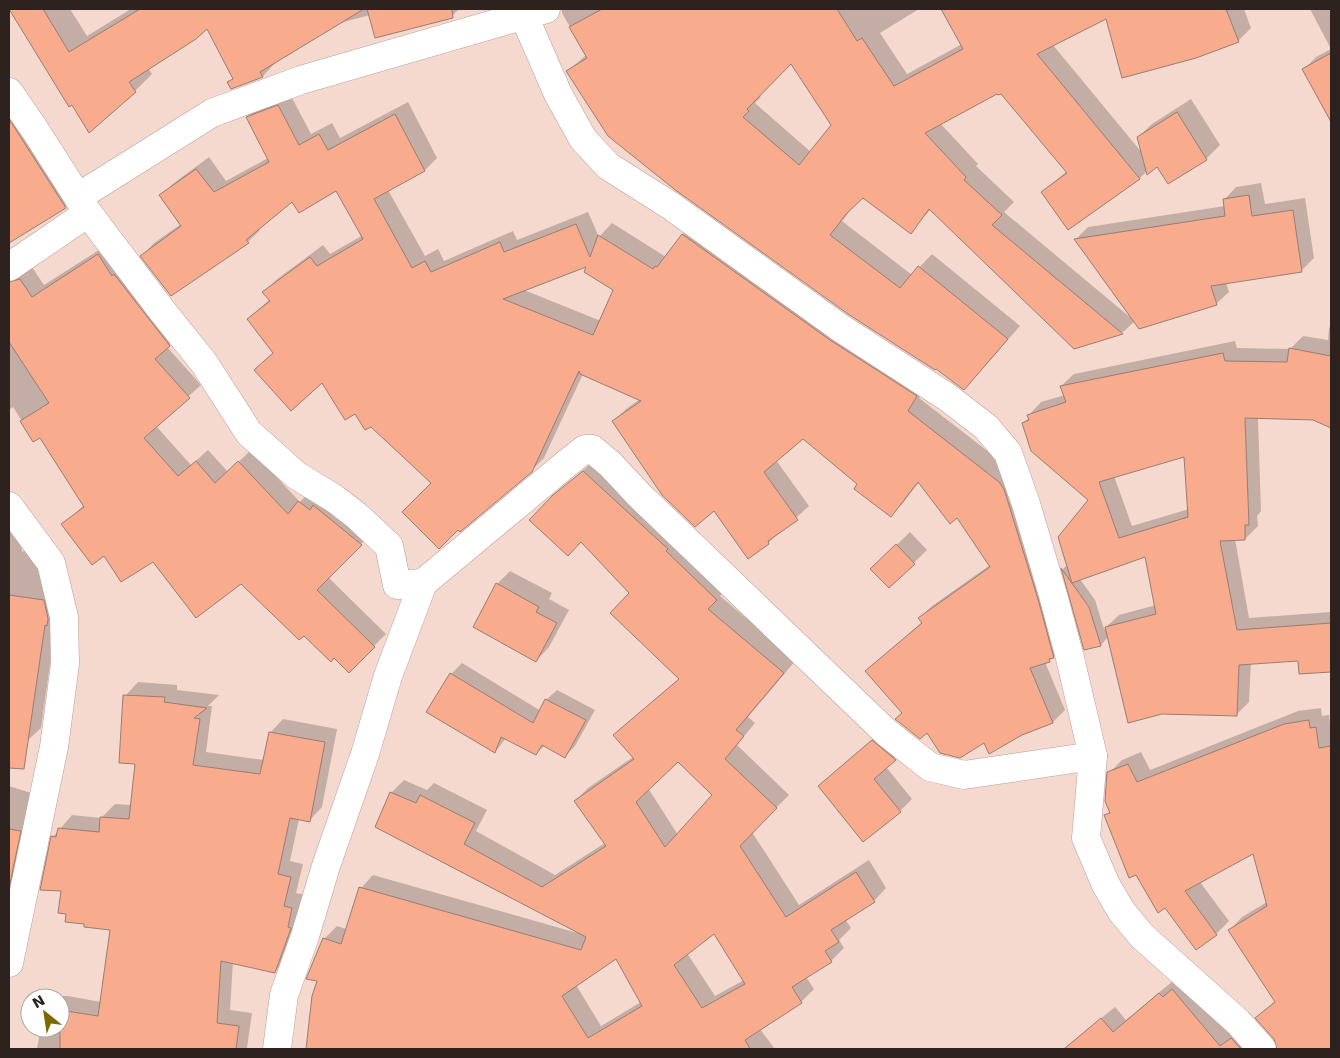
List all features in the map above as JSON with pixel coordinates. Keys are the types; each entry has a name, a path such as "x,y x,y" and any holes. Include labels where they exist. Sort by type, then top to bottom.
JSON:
{"street":[{"path":"9,267 83,205 212,113 301,80 517,14 583,139 608,166 671,206 839,327 947,397 986,427 1008,453 1026,504 1055,604 1093,756 1086,838 1106,885 1122,912 1142,936 1238,1022 1262,1049"},
{"path":"9,92 83,205 163,312 204,363 249,433 296,475 335,499 357,516 389,546 397,584 423,583"},
{"path":"277,1049 284,995 306,936 326,866 365,754 388,676 423,583 566,464 586,450 592,449 610,464 639,495 887,733 930,767 964,775 1093,756"},
{"path":"9,506 51,564 64,617 65,664 54,747 9,964"}],"building":[{"path":"9,9 43,9 69,52 140,9 364,9 260,72 263,77 231,89 227,82 233,79 207,29 196,39 129,82 136,92 89,133 72,105 69,107"},
{"path":"367,9 452,9 453,18 375,38"},
{"path":"602,9 837,9 857,41 862,38 894,86 963,49 941,9 1226,9 1239,42 1196,58 1122,78 1106,19 1037,54 1140,179 1068,230 1041,192 1067,173 1001,94 997,94 925,133 966,177 964,180 1002,215 992,225 1123,334 1074,349 929,209 911,234 863,198 847,213 830,235 900,288 918,266 1008,339 964,390 936,369 848,314 674,189 608,136 566,71 587,58 569,27","holes":["791,64 831,125 799,165 743,117 749,111 747,109"]},
{"path":"1331,53 1331,122 1302,69"},
{"path":"278,105 299,145 319,134 328,150 395,114 425,171 374,199 412,268 425,261 431,272 500,242 504,252 576,224 590,257 598,235 653,269 655,266 657,267 682,234 830,340 917,396 908,411 999,482 1004,489 1054,658 1049,659 1050,662 1030,668 1053,723 1022,735 989,754 984,743 960,758 940,753 927,733 920,739 895,719 902,713 865,671 922,623 918,618 990,567 957,518 950,524 918,482 891,517 854,489 857,484 803,439 764,472 798,520 768,541 769,544 748,559 714,511 695,527 662,495 612,421 641,401 580,374 579,371 532,472 460,532 458,530 439,549 402,512 431,483 371,427 365,430 355,414 345,420 322,383 291,411 254,370 273,353 247,319 270,301 262,292 310,257 317,266 363,239 336,191 299,213 292,202 246,240 249,243 171,296 140,256 181,226 159,195 196,169 214,192 269,162 246,117","holes":["586,267 584,272 613,290 593,335 503,299"]},
{"path":"1177,112 1207,160 1168,184 1157,167 1147,175 1137,137"},
{"path":"9,119 66,208 9,243"},
{"path":"1249,195 1252,216 1293,210 1302,272 1211,286 1217,305 1139,329 1074,239 1225,216 1223,199"},
{"path":"98,254 112,276 114,274 170,346 155,359 190,398 144,438 178,476 196,461 215,483 238,461 288,514 298,501 310,510 313,505 362,545 317,590 375,647 349,673 334,658 331,662 304,636 299,640 241,584 196,618 153,562 121,582 104,556 92,565 61,524 84,507 40,438 33,442 20,421 49,403 9,342 9,282 20,279 32,297"},
{"path":"1289,348 1331,356 1331,428 1313,420 1245,418 1249,525 1245,525 1245,540 1220,541 1237,630 1331,623 1331,672 1299,674 1298,661 1239,665 1237,716 1162,714 1128,723 1105,627 1156,614 1145,557 1072,583 1058,537 1088,500 1031,451 1022,423 1029,420 1027,415 1066,402 1060,386 1223,353 1225,361 1287,362","holes":["1184,457 1188,517 1119,538 1099,482"]},
{"path":"583,471 668,549 666,551 717,600 708,609 784,673 736,730 744,736 725,759 777,808 740,846 786,917 856,872 875,902 831,930 839,942 825,951 832,962 792,987 802,1003 745,1040 750,1049 306,1049 312,996 317,981 306,979 323,938 341,944 359,887 581,950 586,937 375,827 390,792 416,803 420,795 475,823 464,844 542,887 606,846 574,801 634,759 613,735 679,679 610,613 629,593 581,542 568,556 529,520 553,495","holes":["678,762 712,795 665,847 636,802","714,934 745,984 702,1008 674,965","616,959 642,1006 588,1038 562,996"]},
{"path":"896,544 915,564 889,588 870,569"},
{"path":"1061,568 1089,607 1101,646 1084,650"},
{"path":"496,583 539,607 536,612 557,623 536,662 473,627"},
{"path":"9,595 44,600 48,619 47,626 45,625 24,769 9,768"},
{"path":"450,673 533,723 545,699 586,720 565,758 542,745 536,755 501,737 495,753 426,712"},
{"path":"123,695 165,697 164,702 207,708 194,718 200,719 193,765 260,774 269,732 325,742 310,822 290,818 278,874 291,877 284,906 292,908 288,927 291,928 275,973 221,961 217,1023 239,1026 236,1049 60,1049 60,1038 70,1038 70,1012 98,1016 110,930 84,927 84,924 65,922 66,914 58,913 61,891 40,890 51,836 56,837 58,828 99,832 100,817 129,819 135,764 119,763"},
{"path":"1309,720 1310,728 1316,727 1319,748 1331,746 1331,1049 1277,1049 1274,1039 1255,1018 1275,1002 1228,930 1267,906 1253,854 1185,891 1217,935 1196,950 1165,908 1158,913 1136,875 1129,878 1104,815 1110,813 1105,801 1107,772 1128,764 1137,782 1284,724"},
{"path":"872,740 896,760 874,779 901,812 863,842 818,786"},
{"path":"9,829 21,831 9,888"},
{"path":"1172,989 1220,1046 1231,1038 1241,1049 1064,1049 1101,1018 1113,1032 1159,993 1163,997"}]}
